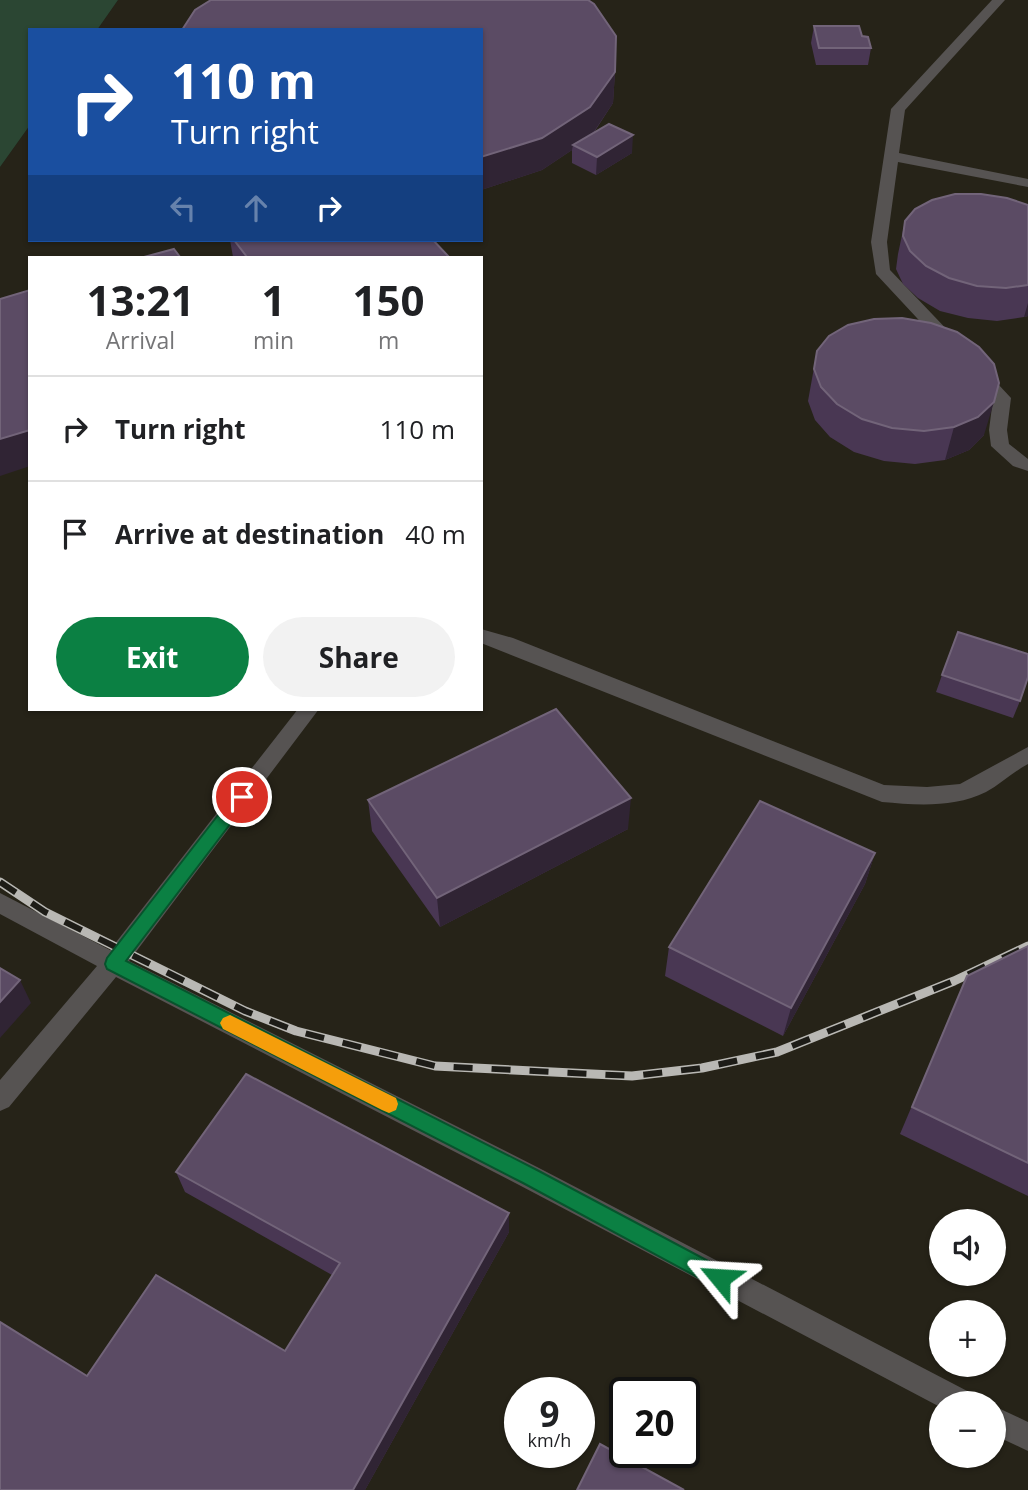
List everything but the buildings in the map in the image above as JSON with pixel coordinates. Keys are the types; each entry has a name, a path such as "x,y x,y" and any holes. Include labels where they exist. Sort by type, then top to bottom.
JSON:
{"lane":[{"path":"999,0 898,109 879,242 882,271 1002,398 998,430 1000,446 1019,462 1028,465"},
{"path":"891,156 1028,183"},
{"path":"483,637 506,643 883,793 927,798 972,789 1012,761 1028,755"},
{"path":"0,1099 113,964 307,711"},
{"path":"0,903 938,1391"},
{"path":"1006,1426 1028,1437"}],"shaded area":[{"path":"118,0 1028,0 1028,1490 0,1490 0,167 28,128 28,242 483,242 483,28 98,28"}],"green space":[{"path":"0,0 118,0 98,28 28,28 28,128 0,167"}],"railway":[{"path":"0,882 45,912 245,1011 296,1031 435,1066 632,1076 702,1068 777,1052 954,981 1028,946"}],"slow traffic":[{"path":"230,1023 389,1104"}],"route":[{"path":"242,797 113,964 393,1106 720,1278"}]}
